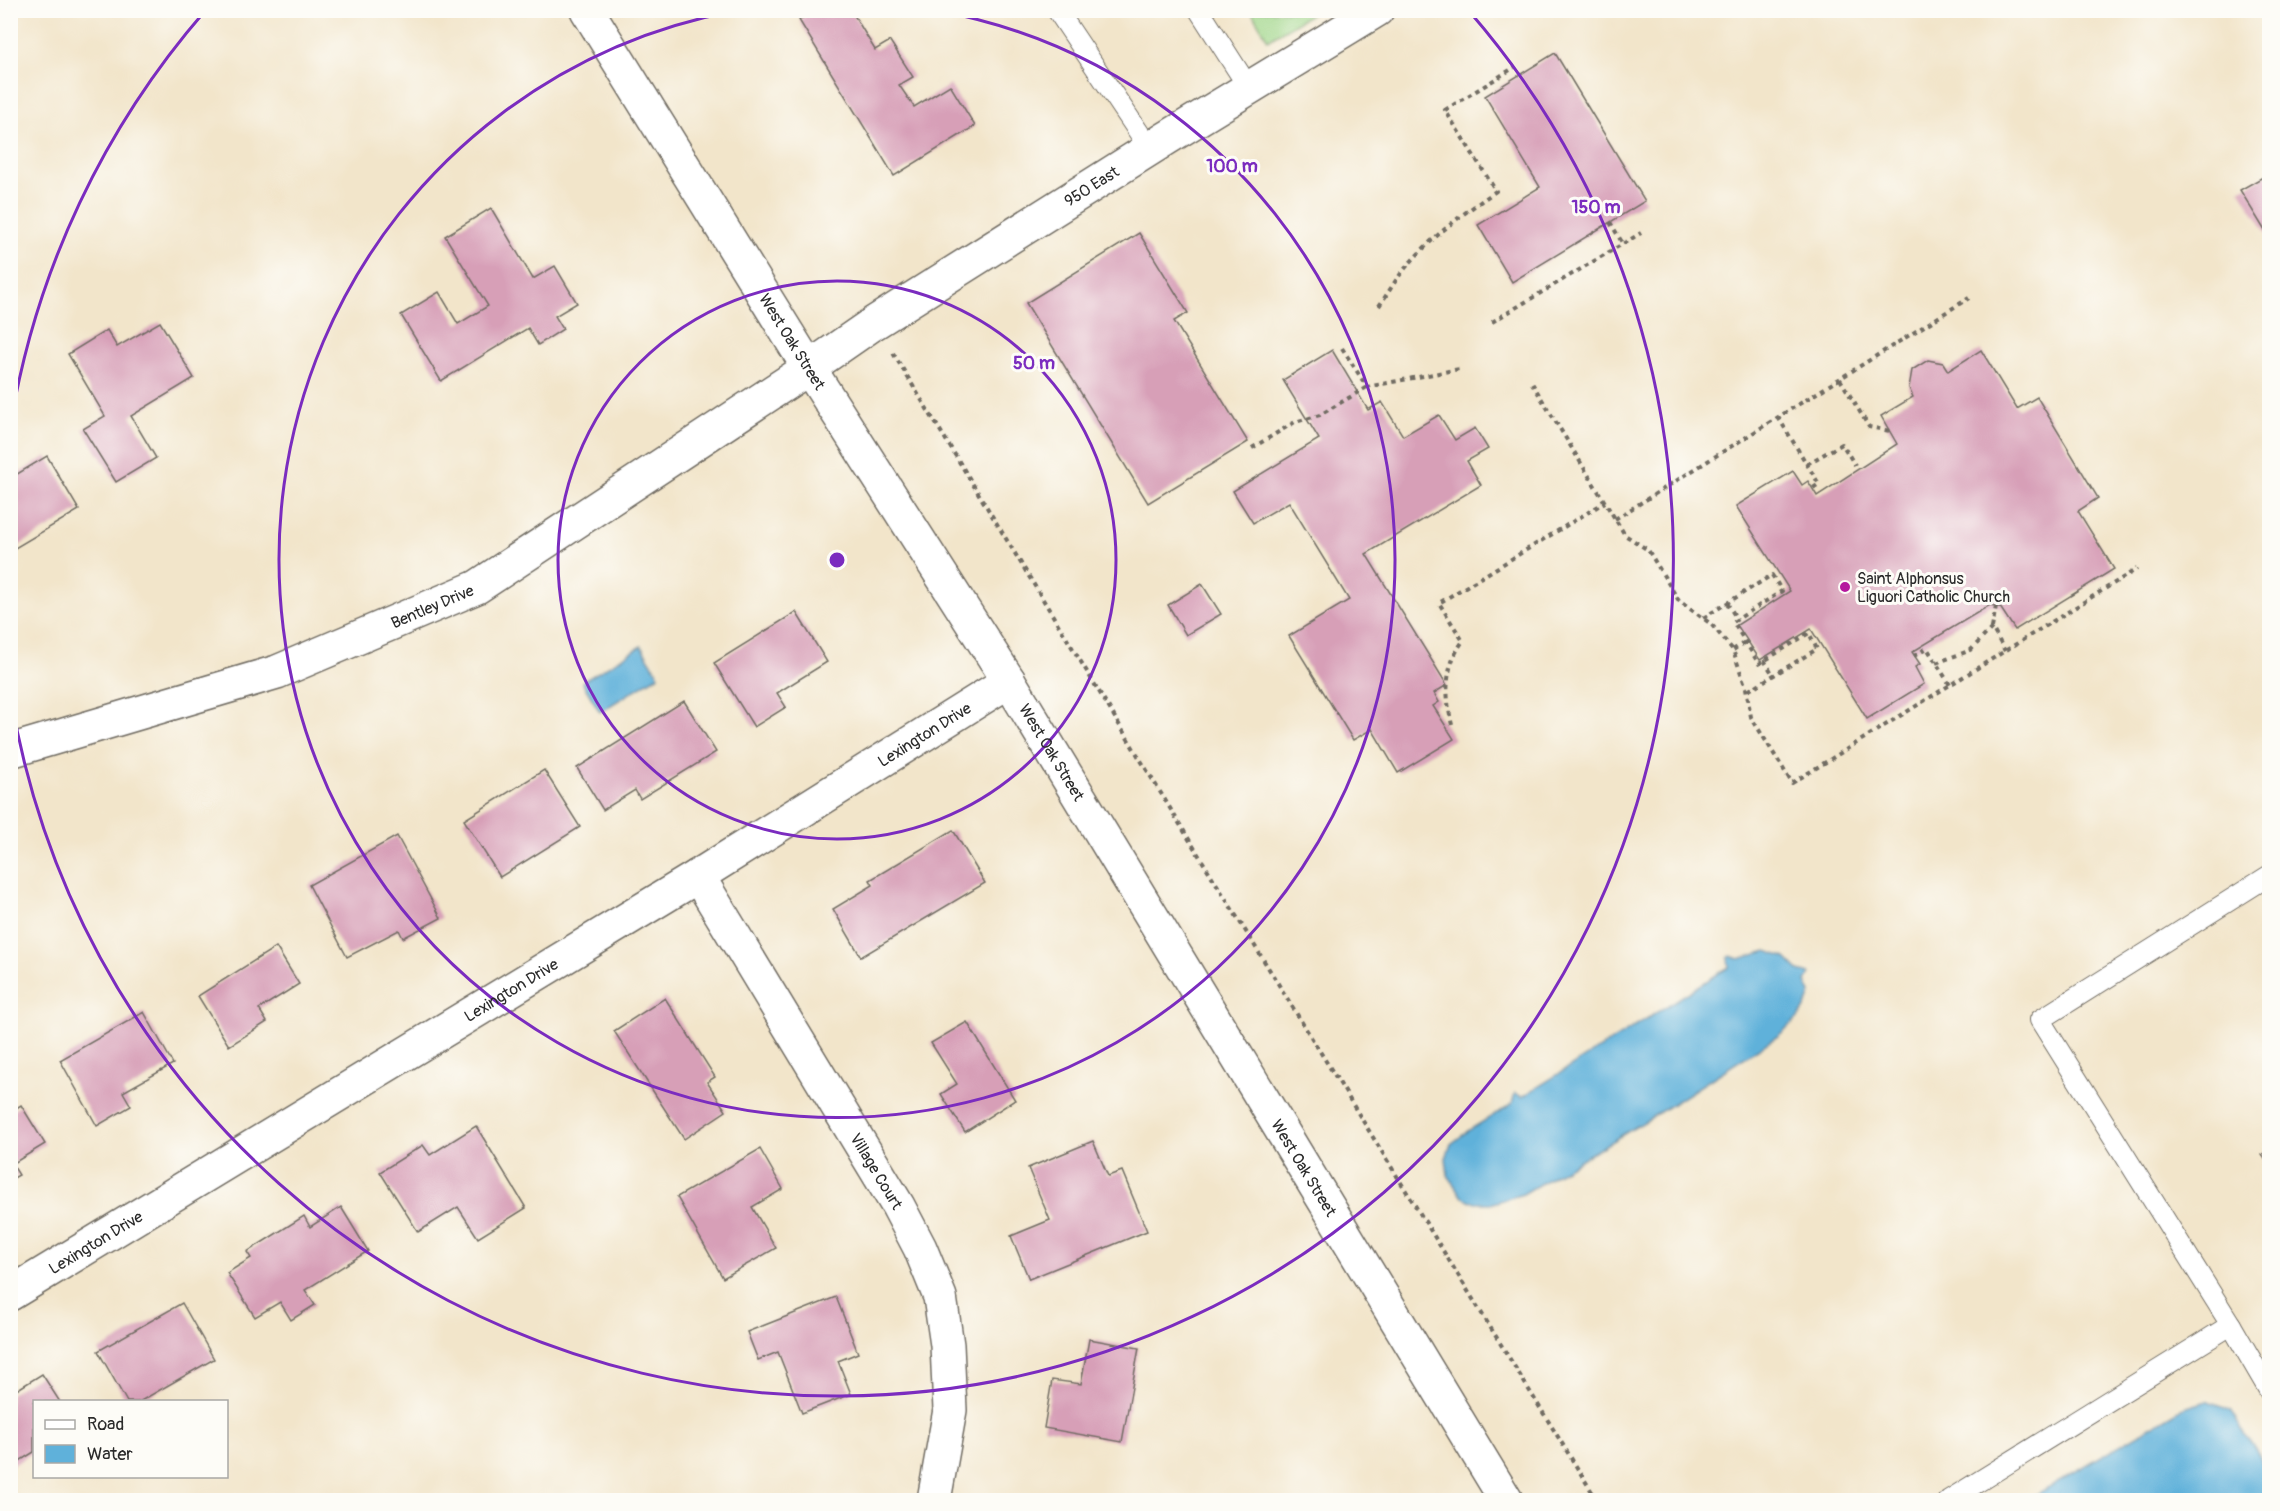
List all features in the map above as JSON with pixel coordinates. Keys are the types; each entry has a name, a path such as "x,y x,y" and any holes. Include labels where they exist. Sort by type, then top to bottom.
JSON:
{"street":[{"name":"West Oak Street","path":"587,10 809,368 1009,681 1506,1500"},
{"name":"950 East","path":"809,368 874,322 1377,10"},
{"name":"Bentley Drive","path":"10,751 277,672 477,587 809,368"},
{"name":"Lexington Drive","path":"10,1294 698,876 1009,681"},
{"name":"Village Court","path":"698,876 898,1206 920,1248 940,1297 950,1410 934,1500"}],"lane":[{"path":"1057,10 1150,149"},
{"path":"1199,10 1249,88"},
{"path":"2270,875 2040,1020 2270,1392"},
{"path":"1950,1500 2230,1325"}],"path":[{"path":"1378,306 1403,272 1431,241 1469,209 1496,191 1446,110 1515,67"},
{"path":"1610,222 1623,244"},
{"path":"1492,322 1641,233"},
{"path":"1616,519 1969,298"},
{"path":"874,322 1184,831 1597,1500"},
{"path":"1342,348 1366,387"},
{"path":"1252,448 1295,422 1320,415 1366,387 1459,369"},
{"path":"1840,379 1869,427 1890,431"},
{"path":"1532,383 1625,535 1648,550 1679,601 1711,624 1733,650 1741,667 1751,717 1792,783 2138,569"},
{"path":"1778,417 1819,484 1813,488"},
{"path":"1807,464 1842,444 1855,465"},
{"path":"1452,725 1447,701 1450,669 1457,650 1464,641 1439,603 1605,502"},
{"path":"1703,618 1772,574 1782,591 1733,622 1745,642 1759,664 1809,633 1817,649 1746,692"},
{"path":"1727,603 1737,619"},
{"path":"1936,663 1971,650 1992,628 1996,606"},
{"path":"1992,628 2005,651"},
{"path":"1733,650 1745,642"},
{"path":"1914,656 1927,648 1950,685"},
{"path":"1764,660 1774,676"}],"green space":[{"path":"1251,11 1316,11 1268,40"}],"water":[{"path":"641,646 659,675 600,712 582,682"},
{"path":"1767,951 1786,958 1799,971 1810,974 1806,982 1811,993 1806,1007 1798,1018 1778,1036 1649,1119 1523,1194 1493,1203 1475,1203 1461,1196 1448,1175 1446,1158 1451,1144 1469,1130 1512,1104 1515,1093 1522,1097 1729,967 1728,958 1731,956 1739,959"},
{"path":"2207,1401 2230,1410 2260,1457 2269,1481 2269,1500 2027,1500 2181,1409"}],"building":[{"path":"815,10 851,10 875,50 890,41 913,77 899,85 914,107 950,85 975,126 894,176 799,20"},
{"path":"1555,53 1645,201 1512,282 1478,225 1540,187 1485,96"},
{"path":"2270,173 2270,239 2240,190"},
{"path":"491,208 533,279 555,266 577,303 555,316 563,329 538,345 528,328 441,381 401,315 439,292 458,324 488,306 445,236"},
{"path":"1139,233 1188,313 1174,321 1248,442 1148,503 1026,303"},
{"path":"160,322 194,378 131,416 156,458 116,482 83,429 105,416 68,354 107,330 117,347"},
{"path":"1332,350 1368,410 1382,402 1403,436 1439,415 1455,440 1475,428 1488,449 1467,461 1481,485 1366,554 1447,685 1434,693 1439,702 1433,706 1454,739 1398,773 1372,729 1353,740 1289,636 1349,600 1289,502 1253,523 1233,491 1319,439 1283,380"},
{"path":"1981,350 2017,409 2037,397 2098,498 2078,511 2114,569 2015,630 2000,607 1990,605 1912,652 1920,664 1915,667 1924,684 1867,719 1811,629 1760,660 1737,625 1790,591 1736,506 1793,471 1802,485 1808,481 1817,496 1897,444 1881,416 1913,397 1909,388 1912,370 1928,360 1943,363 1948,371"},
{"path":"47,456 79,510 10,551 10,471 14,476"},
{"path":"1202,584 1221,614 1186,635 1168,605"},
{"path":"796,612 827,662 777,693 786,707 754,727 714,663"},
{"path":"684,701 716,752 640,799 635,790 603,810 577,768"},
{"path":"544,770 580,827 500,877 464,820"},
{"path":"953,830 985,883 861,957 833,909 873,885 870,880"},
{"path":"397,836 441,918 403,938 399,930 347,957 309,885"},
{"path":"276,947 299,984 259,1009 267,1022 229,1046 198,996"},
{"path":"665,998 715,1077 707,1082 726,1111 684,1139 614,1031"},
{"path":"144,1012 173,1064 123,1092 131,1106 97,1126 60,1060"},
{"path":"967,1022 1015,1100 965,1132 941,1094 957,1084 931,1043"},
{"path":"21,1105 45,1144 12,1164 19,1175 10,1180 10,1112"},
{"path":"476,1126 526,1208 478,1238 458,1207 418,1232 380,1172 423,1145 430,1155"},
{"path":"1093,1141 1108,1176 1122,1171 1147,1231 1029,1279 1011,1236 1050,1220 1028,1168"},
{"path":"760,1149 783,1189 752,1207 776,1248 723,1278 677,1197"},
{"path":"2270,1150 2270,1166 2262,1155"},
{"path":"341,1207 368,1251 305,1290 315,1305 291,1320 280,1302 255,1317 227,1273 251,1258 247,1252 304,1216 310,1227"},
{"path":"836,1297 858,1353 838,1361 851,1394 802,1413 778,1352 758,1360 747,1332"},
{"path":"182,1303 214,1359 142,1400 126,1400 98,1351"},
{"path":"1089,1339 1139,1348 1122,1442 1044,1428 1052,1380 1081,1384"},
{"path":"42,1374 59,1400 33,1400 33,1453 10,1467 10,1394"}],"place":[{"name":"Saint Alphonsus Liguori Catholic Church","path":"1845,587"}]}
